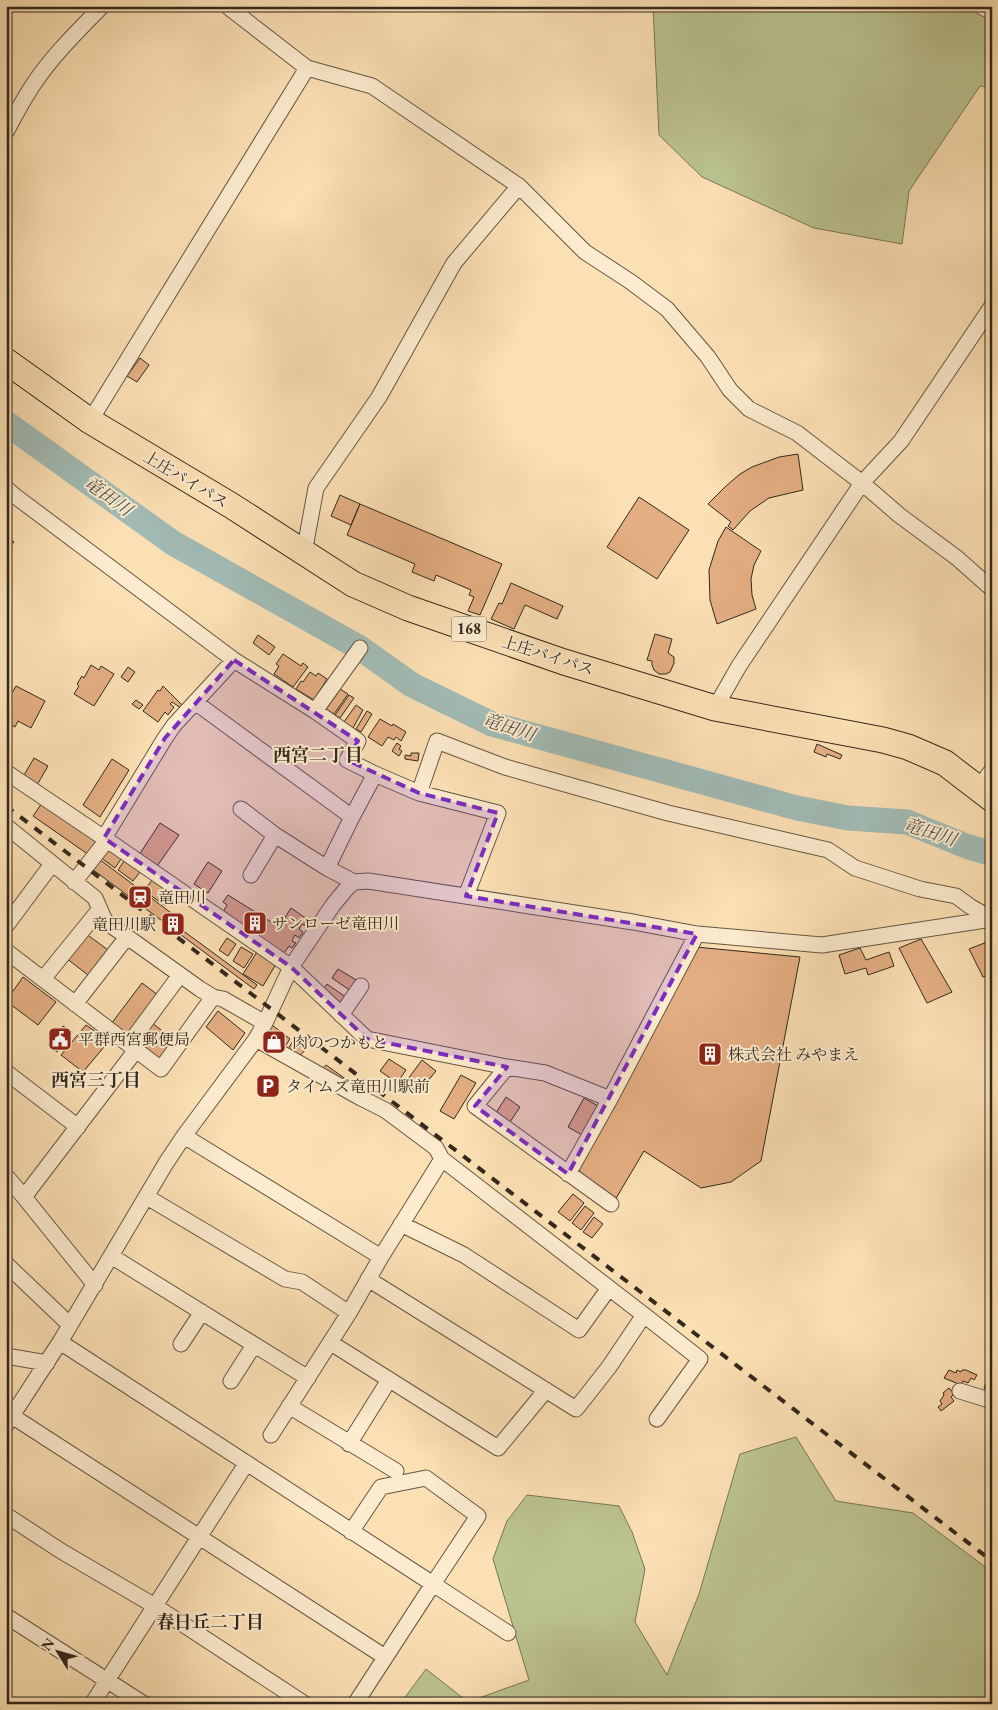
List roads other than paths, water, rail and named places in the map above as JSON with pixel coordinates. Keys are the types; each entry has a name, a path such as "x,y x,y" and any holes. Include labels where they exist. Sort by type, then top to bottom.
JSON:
{"highway":[{"name":"上庄バイパス","path":"9,371 232,506 353,584 408,608 564,662 715,708 882,740 908,747 945,763 987,785"}],"street":[{"path":"6,132 35,81 71,38 102,6"},
{"path":"227,6 307,68 372,86 519,186 585,252 631,282 667,309 708,357 730,390 749,409 797,433 862,483 899,516 957,558 992,589"},
{"path":"980,6 992,12"},
{"path":"90,421 307,68"},
{"path":"304,553 316,488 379,397 454,263 519,186"},
{"path":"715,708 739,666 862,483 900,441 992,306"},
{"path":"6,488 234,660 315,711 358,741 347,760 419,793 498,813 466,896"},
{"path":"315,711 360,648"},
{"path":"74,882 105,839 165,738 234,660"},
{"path":"195,702 352,816"},
{"path":"241,809 274,836 354,882 368,881 633,922 697,934 822,945 992,919 970,907 956,896 920,889 855,868 828,850 668,813 505,767 437,742 419,793"},
{"path":"6,772 291,967 340,1016 367,1039 507,1068 545,1073 610,1099"},
{"path":"327,868 375,774"},
{"path":"6,826 95,898 105,921 213,997 223,999 265,1024"},
{"path":"251,875 274,836"},
{"path":"6,926 52,864"},
{"path":"354,882 333,905 291,967 265,1024 256,1039 166,1163 60,1342 9,1420 199,1536 386,1657"},
{"path":"43,979 99,910"},
{"path":"568,1174 697,934"},
{"path":"75,1004 127,937"},
{"path":"6,951 160,1069 213,997"},
{"path":"24,1197 78,1127 180,975"},
{"path":"340,1016 361,986"},
{"path":"256,1039 385,1110 436,1148 442,1160 700,1359 657,1419"},
{"path":"507,1068 475,1106 611,1204"},
{"path":"6,1072 78,1127"},
{"path":"184,1136 381,1257"},
{"path":"271,1435 349,1313 401,1224 442,1160"},
{"path":"6,1176 94,1285"},
{"path":"147,1197 285,1279 302,1282 349,1313"},
{"path":"401,1224 464,1255 579,1330 609,1288"},
{"path":"111,1256 308,1378"},
{"path":"6,1264 70,1324"},
{"path":"368,1280 576,1409 609,1367 644,1315"},
{"path":"181,1344 202,1312"},
{"path":"60,1342 508,1633"},
{"path":"330,1343 498,1448 546,1390"},
{"path":"231,1381 254,1345"},
{"path":"6,1356 47,1363"},
{"path":"350,1444 388,1380"},
{"path":"960,1391 992,1401"},
{"path":"289,1406 396,1471"},
{"path":"92,1704 246,1464"},
{"path":"352,1532 381,1487 426,1478 478,1516 355,1704"},
{"path":"6,1515 61,1551 155,1606 305,1704"},
{"path":"6,1616 144,1704"}],"waterway":[{"name":"竜田川","path":"6,423 173,543 360,648 412,685 492,724 797,808 848,818 907,822 966,846 992,854"}],"railway":[{"path":"6,806 992,1561"}],"place":[{"name":"竜田川","path":"140,897"},
{"name":"サンローゼ竜田川","path":"255,923"},
{"name":"竜田川駅","path":"173,924"},
{"name":"平群西宮郵便局","path":"60,1039"},
{"name":"肉のつかもと","path":"274,1042"},
{"name":"株式会社 みやまえ","path":"710,1054"},
{"name":"タイムズ竜田川駅前","path":"268,1086"}],"district":[{"name":"西宮二丁目","path":"318,755"},
{"name":"西宮三丁目","path":"96,1080"},
{"name":"春日丘二丁目","path":"210,1622"}]}
